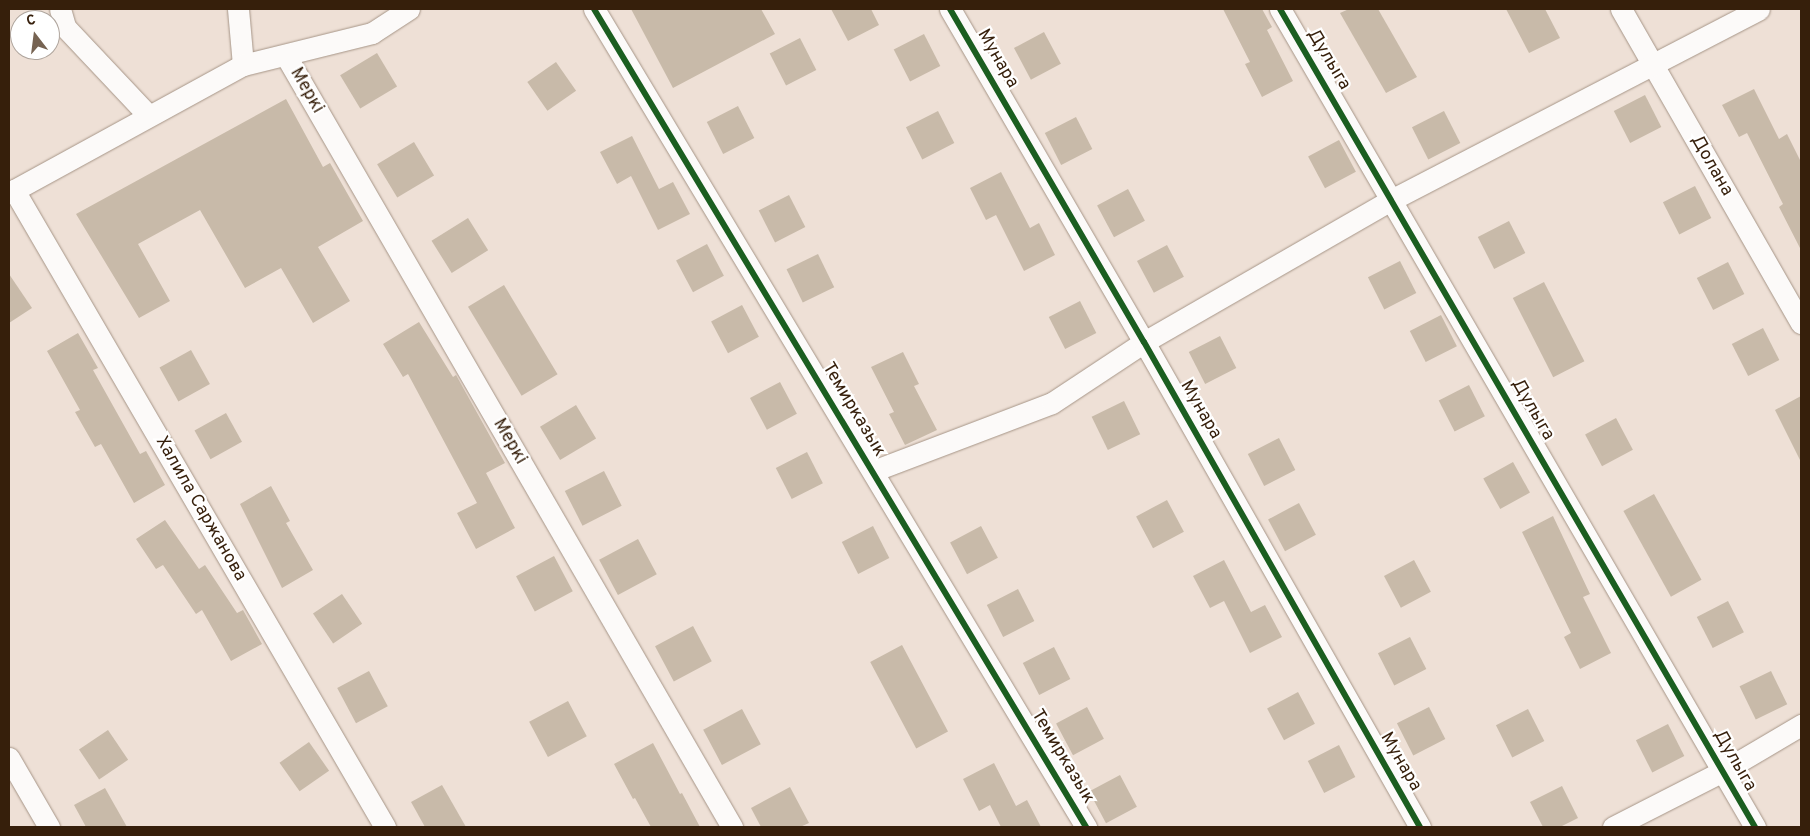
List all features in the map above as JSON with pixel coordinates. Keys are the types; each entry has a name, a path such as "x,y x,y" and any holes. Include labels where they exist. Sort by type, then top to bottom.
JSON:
{"street":[{"path":"60,9 65,27 149,116"},
{"path":"238,9 243,65"},
{"path":"12,192 243,65 286,56 372,33 409,9"},
{"name":"Темирказык","path":"594,9 1086,827"},
{"name":"Мунара","path":"950,9 1144,342 1420,827"},
{"name":"Дулыга","path":"1280,9 1393,199 1755,827"},
{"name":"Долана","path":"1621,9 1801,323"},
{"path":"873,472 1052,403 1144,342 1393,199 1759,9"},
{"name":"Меркі","path":"286,56 732,827"},
{"name":"Халила Саржанова","path":"12,192 385,827"},
{"path":"1613,827 1723,771 1801,725"},
{"path":"9,758 49,827"}],"building":[{"path":"631,9 761,9 775,34 673,88"},
{"path":"831,9 871,9 879,25 848,41"},
{"path":"1223,9 1262,9 1272,27 1267,30 1293,81 1262,97 1245,64 1250,62"},
{"path":"1349,9 1378,9 1417,77 1386,93 1340,13"},
{"path":"1506,9 1545,9 1560,38 1529,53"},
{"path":"1044,32 1061,64 1031,80 1014,48"},
{"path":"924,34 940,66 910,82 894,49"},
{"path":"800,38 816,70 786,86 770,53"},
{"path":"377,53 397,86 360,109 340,75"},
{"path":"556,62 576,91 547,111 527,82"},
{"path":"1754,89 1779,139 1787,134 1801,162 1801,250 1779,207 1783,204 1747,133 1739,137 1722,105"},
{"path":"1645,95 1661,127 1630,143 1614,111"},
{"path":"286,99 323,167 330,163 363,221 318,247 350,301 313,323 281,268 245,288 200,210 138,244 170,301 139,318 76,214"},
{"path":"738,106 754,138 723,154 707,122"},
{"path":"938,111 954,143 922,159 906,127"},
{"path":"1444,111 1460,143 1428,159 1412,127"},
{"path":"1076,117 1092,149 1061,165 1045,133"},
{"path":"632,136 659,189 673,182 690,214 658,230 631,176 617,184 600,152"},
{"path":"1339,140 1356,172 1325,188 1308,156"},
{"path":"414,142 434,175 397,198 377,164"},
{"path":"1001,172 1030,228 1039,223 1055,255 1024,271 996,215 986,220 970,188"},
{"path":"1695,186 1711,218 1679,234 1663,202"},
{"path":"1128,189 1145,221 1114,237 1097,205"},
{"path":"789,195 805,227 775,243 759,210"},
{"path":"468,218 488,250 452,273 432,241"},
{"path":"1509,221 1525,253 1494,269 1478,237"},
{"path":"707,244 724,276 693,292 676,260"},
{"path":"1167,245 1184,277 1154,293 1137,261"},
{"path":"818,254 834,287 803,303 787,269"},
{"path":"1400,261 1416,293 1384,309 1368,277"},
{"path":"1728,262 1744,294 1713,310 1697,278"},
{"path":"9,274 32,308 9,323"},
{"path":"1544,282 1584,361 1553,377 1513,298"},
{"path":"504,285 558,374 522,396 468,307"},
{"path":"1080,301 1096,333 1065,349 1049,317"},
{"path":"742,305 759,337 728,353 711,321"},
{"path":"1441,315 1457,346 1426,362 1410,331"},
{"path":"419,322 453,377 456,375 505,463 486,473 515,528 476,549 457,513 477,503 408,374 403,377 383,344"},
{"path":"1763,328 1779,360 1748,376 1732,344"},
{"path":"78,333 98,368 93,370 140,454 146,451 165,485 134,503 101,444 95,447 75,412 80,410 47,351"},
{"path":"1220,336 1236,368 1205,384 1189,352"},
{"path":"191,350 210,384 178,402 160,367"},
{"path":"903,352 919,384 914,386 937,430 905,445 889,414 894,412 871,367"},
{"path":"780,382 797,414 767,430 750,398"},
{"path":"1469,385 1485,416 1455,432 1439,400"},
{"path":"1801,396 1801,462 1775,410"},
{"path":"1124,401 1140,434 1108,450 1092,417"},
{"path":"576,405 596,438 560,460 540,427"},
{"path":"226,413 242,442 211,459 195,430"},
{"path":"1616,418 1633,450 1602,466 1585,434"},
{"path":"1279,438 1295,470 1264,486 1248,454"},
{"path":"807,452 823,483 792,499 776,468"},
{"path":"1513,462 1530,493 1500,509 1483,478"},
{"path":"604,471 622,506 583,526 565,491"},
{"path":"271,486 290,521 286,523 313,570 282,588 240,504"},
{"path":"1654,494 1702,580 1671,597 1623,511"},
{"path":"1167,500 1184,532 1153,548 1136,516"},
{"path":"1299,503 1316,535 1285,551 1268,519"},
{"path":"1553,516 1590,594 1583,597 1611,653 1580,669 1564,637 1571,633 1522,532"},
{"path":"165,520 199,569 205,565 237,613 243,610 262,644 231,661 202,610 196,614 163,565 156,569 136,539"},
{"path":"873,526 889,558 858,574 842,542"},
{"path":"981,526 998,558 967,574 950,542"},
{"path":"638,539 657,574 618,595 599,560"},
{"path":"554,556 573,591 535,612 516,576"},
{"path":"1224,560 1251,612 1265,605 1282,637 1250,653 1224,601 1210,608 1193,576"},
{"path":"1414,560 1431,592 1401,608 1384,576"},
{"path":"1018,589 1034,621 1003,637 987,605"},
{"path":"342,594 362,624 333,643 313,614"},
{"path":"1728,601 1744,632 1713,648 1697,617"},
{"path":"693,626 712,661 674,682 655,646"},
{"path":"1410,637 1426,669 1394,685 1378,653"},
{"path":"902,645 948,732 916,748 870,662"},
{"path":"1054,647 1070,679 1039,695 1023,663"},
{"path":"369,671 388,706 356,723 337,688"},
{"path":"1771,671 1787,704 1756,720 1740,686"},
{"path":"1298,692 1315,724 1284,740 1267,708"},
{"path":"568,701 587,736 548,757 529,722"},
{"path":"1087,707 1104,739 1073,755 1056,723"},
{"path":"1429,707 1445,739 1413,755 1397,723"},
{"path":"742,709 761,744 722,765 703,730"},
{"path":"1528,709 1544,741 1512,757 1496,725"},
{"path":"1668,724 1684,756 1652,772 1636,740"},
{"path":"108,730 128,760 99,779 79,750"},
{"path":"309,742 329,771 300,791 280,763"},
{"path":"653,743 700,827 651,827 635,798 633,799 614,764"},
{"path":"1339,745 1355,777 1324,793 1308,761"},
{"path":"994,763 1016,806 1027,800 1041,827 1001,827 990,805 979,811 963,779"},
{"path":"1120,775 1137,807 1106,823 1089,791"},
{"path":"442,785 466,827 425,827 411,802"},
{"path":"1562,786 1578,818 1560,827 1543,827 1530,802"},
{"path":"790,787 809,823 800,827 761,827 751,808"},
{"path":"105,788 127,827 86,827 74,805"}],"cycle path":[{"path":"594,9 1086,827"},
{"path":"950,9 1144,342 1420,827"},
{"path":"1280,9 1755,827"}]}
